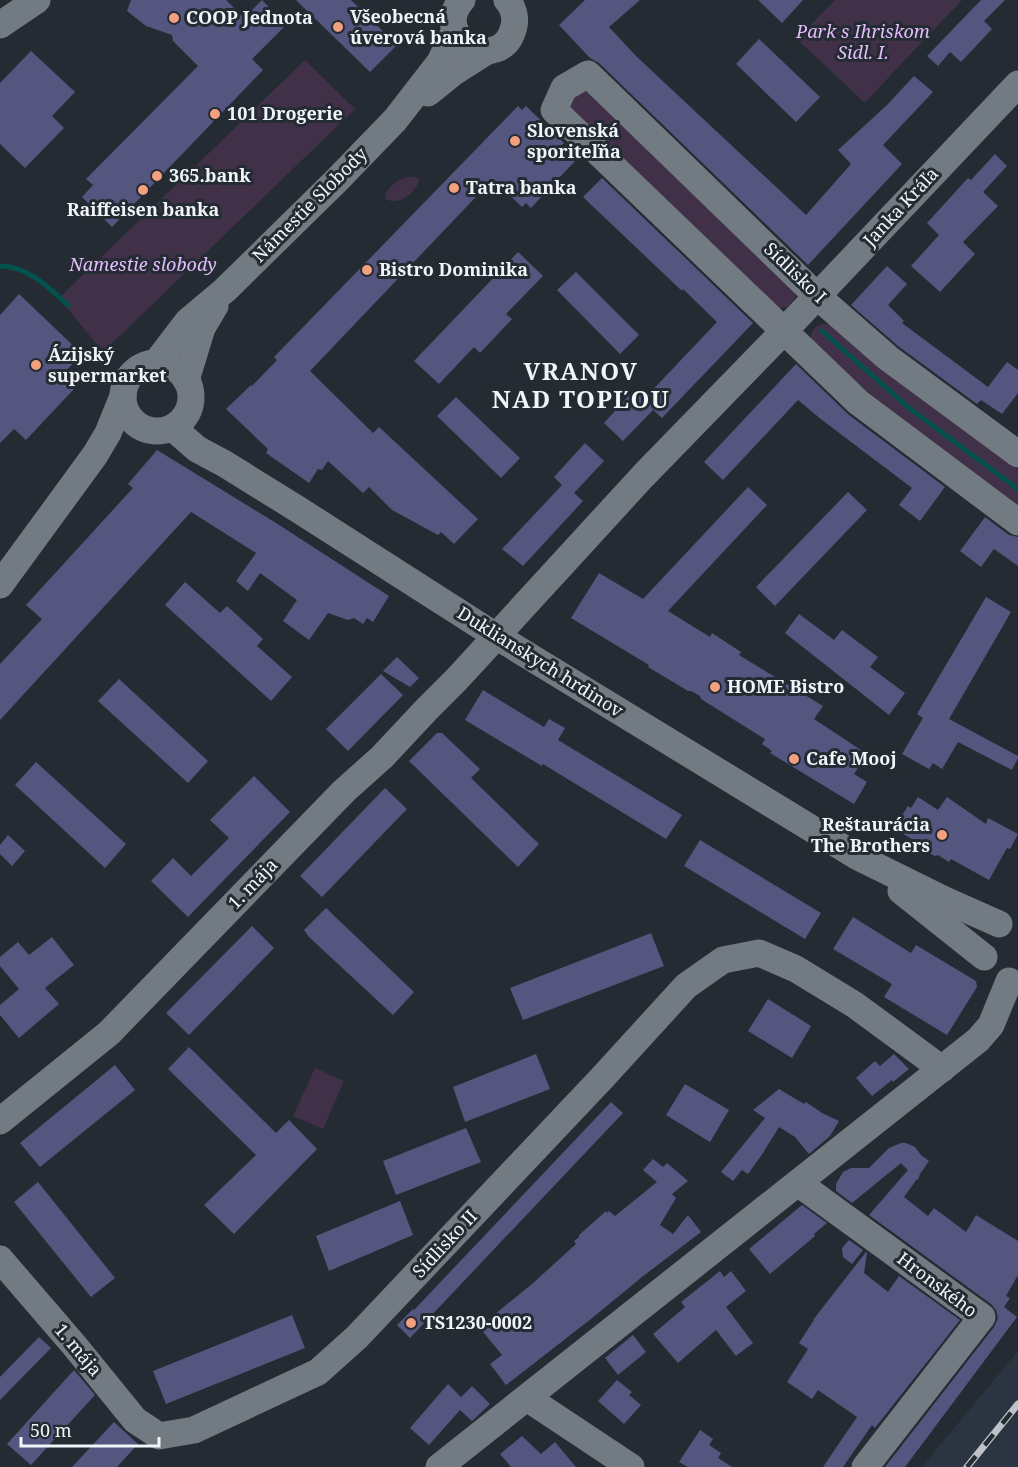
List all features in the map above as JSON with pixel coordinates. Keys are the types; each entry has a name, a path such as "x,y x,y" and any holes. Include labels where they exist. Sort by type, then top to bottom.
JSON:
{"street":[{"path":"0,25 37,0"},
{"name":"Námestie Slobody","path":"395,120 454,72 506,42 515,23 515,4"},
{"path":"455,10 460,38 467,46 488,51"},
{"name":"Námestie Slobody","path":"225,290 395,120 440,62 455,10"},
{"name":"Sídlisko I","path":"785,330 554,110 564,88 588,74 817,296 888,358 1018,454"},
{"name":"Janka Kráľa","path":"785,330 1018,84"},
{"path":"156,363 188,321 225,290"},
{"path":"123,396 124,407 129,417 146,430 164,431 182,421 188,412 189,390 202,328 225,290"},
{"path":"496,636 643,476 785,330 858,402 1018,522"},
{"path":"0,585 95,455 108,433 130,377 146,365 165,364 181,372 189,390 199,429 225,464"},
{"name":"Duklianskych hrdinov","path":"173,428 197,449 225,464 496,636 858,857 945,900 1009,922"},
{"path":"95,455 117,442 146,430"},
{"name":"1. mája","path":"0,1121 110,1033 344,791 382,757 496,636"},
{"name":"Duklianskych hrdinov","path":"858,857 984,957 993,973 1000,978 1014,981"},
{"path":"984,957 984,947 992,930 1009,922"},
{"name":"Sídlisko II","path":"159,1436 194,1431 318,1372 365,1328 686,986 723,960 759,953 796,969 855,1005 942,1069"},
{"path":"439,1467 978,1041 991,1024 1014,981"},
{"name":"Hronského","path":"798,1184 982,1317 865,1467"},
{"name":"1. mája","path":"0,1259 135,1420 159,1436"},
{"path":"527,1398 631,1467"}],"shaded area":[{"path":"1018,1351 1018,1467 922,1467"}],"green space":[{"name":"Park s Ihriskom Sidl. I.","path":"835,0 962,0 865,103 797,39"},
{"name":"Namestie slobody","path":"305,60 355,109 103,352 59,298"},
{"path":"588,90 796,292 795,298 788,307 777,309 566,111 568,94"},
{"path":"407,177 418,179 419,182 413,191 397,201 387,200 385,195 389,188 397,181"},
{"path":"822,324 833,325 917,396 1018,470 1018,508 811,346 812,332"},
{"path":"315,1068 344,1081 323,1129 293,1116"}],"building":[{"path":"131,0 226,0 244,18 262,0 286,25 252,59 263,70 112,227 82,197 93,185 86,179 198,66 173,41 172,35 146,26 127,11"},
{"path":"296,0 351,0 397,45 370,72"},
{"path":"585,0 640,0 609,27 636,56 806,215 851,164 838,150 887,105 914,76 933,92 883,145 902,164 808,265 599,63 590,58 559,25"},
{"path":"758,0 803,0 782,23"},
{"path":"981,0 1005,0 984,21 992,29 961,62 950,52 938,66 927,56"},
{"path":"759,39 820,97 796,122 736,64"},
{"path":"31,51 75,92 52,116 64,128 25,168 0,144 0,83"},
{"path":"518,106 522,110 526,106 564,143 563,148 575,161 531,208 526,203 522,207 493,179 310,371 373,433 379,427 478,519 454,544 441,532 438,535 392,510 369,487 363,493 328,461 322,470 318,469 309,483 266,453 268,449 226,409 252,386 277,360 274,357"},
{"path":"995,154 1007,166 983,192 998,206 963,242 975,254 940,292 911,266 939,235 927,223 968,178 971,180"},
{"path":"602,178 753,323 662,418 653,410 623,441 604,423 634,390 644,399 717,322 583,197"},
{"path":"518,252 543,276 506,314 512,319 480,353 474,347 439,384 414,361"},
{"path":"887,266 907,284 888,305 904,321 902,323 988,387 1007,362 1018,370 1018,393 1002,414 981,400 977,404 898,346 851,305"},
{"path":"576,272 639,335 620,354 557,290"},
{"name":"Ázijský supermarket","path":"19,294 82,354 61,376 74,389 26,440 14,429 0,443 0,315"},
{"path":"796,364 849,415 945,487 920,521 899,505 912,488 798,400 723,480 704,462"},
{"path":"456,397 520,458 501,478 437,416"},
{"path":"585,443 604,461 574,493 583,501 523,566 502,549 562,485 554,477"},
{"path":"157,450 389,596 373,622 367,618 363,624 354,618 348,620 328,613 309,640 283,621 297,600 260,573 248,591 236,581 256,553 191,512 0,720 0,664 42,619 26,605 133,488 128,484"},
{"path":"748,487 767,505 668,611 710,637 712,633 741,652 739,655 823,706 814,719 867,754 854,774 867,782 854,804 770,753 772,751 762,744 765,739 701,699 700,696 648,667 649,665 571,618 599,573 643,599"},
{"path":"848,492 867,510 775,606 756,587"},
{"path":"985,517 1009,535 1018,537 1018,566 994,549 981,567 960,551"},
{"path":"185,582 220,613 227,606 263,639 257,646 292,677 271,701 165,605"},
{"path":"986,597 1011,612 949,719 1018,758 1012,770 958,742 942,769 933,763 929,769 902,754 923,718 917,714"},
{"path":"799,614 834,640 842,630 878,657 870,667 905,693 889,715 785,633"},
{"path":"397,657 419,678 410,687 383,671"},
{"path":"381,674 403,695 348,751 326,729"},
{"path":"119,679 208,761 188,783 98,701"},
{"path":"483,690 544,727 549,719 565,728 558,740 682,815 666,839 543,764 542,766 465,720"},
{"path":"437,733 442,733 480,769 471,778 539,844 518,867 409,761"},
{"path":"36,762 126,844 105,868 15,785"},
{"path":"254,776 290,812 188,917 151,881 173,858 191,876 229,838 210,820"},
{"path":"385,788 407,809 322,897 300,876"},
{"path":"918,797 938,810 947,797 986,824 988,818 1018,834 1010,849 1007,848 989,880 951,859 949,862 938,855 929,853 929,850 894,828 908,806 911,808"},
{"path":"8,835 25,851 12,866 0,854 0,845"},
{"path":"700,840 821,913 805,939 684,866"},
{"path":"326,908 414,992 393,1015 304,930"},
{"path":"853,917 911,953 916,945 976,981 977,987 947,1035 884,997 892,984 833,949"},
{"path":"252,926 274,948 189,1035 166,1013"},
{"path":"651,933 664,966 523,1020 510,988"},
{"path":"52,937 74,965 45,988 59,1004 19,1038 0,1015 0,1005 19,989 0,966 0,957 18,942 29,955"},
{"path":"768,999 811,1026 792,1058 748,1031"},
{"path":"189,1047 276,1133 289,1120 317,1149 234,1234 204,1205 256,1155 168,1069"},
{"path":"536,1054 550,1089 465,1122 453,1087"},
{"path":"894,1054 909,1069 872,1096 856,1078 875,1061 880,1066"},
{"path":"115,1065 135,1090 40,1167 20,1143"},
{"path":"685,1084 729,1110 710,1142 666,1115"},
{"path":"779,1089 839,1121 830,1136 809,1154 795,1137 779,1127 748,1174 742,1170 733,1181 721,1172 765,1118 753,1110"},
{"path":"611,1102 623,1113 410,1338 397,1325 414,1310"},
{"path":"466,1128 481,1162 396,1195 383,1161"},
{"path":"901,1143 915,1147 929,1161 918,1180 904,1197 928,1216 934,1208 966,1232 976,1215 1018,1241 1018,1275 1006,1296 1010,1298 1004,1307 1017,1317 905,1467 885,1467 994,1327 998,1318 991,1304 869,1215 908,1170 901,1163 852,1203 836,1191 836,1184 843,1172 851,1168 869,1168 889,1148"},
{"path":"653,1159 663,1167 667,1163 688,1181 672,1194 676,1198 660,1225 673,1234 688,1215 701,1232 506,1385 490,1364 502,1355 479,1327 576,1244 574,1241 579,1235 606,1211 615,1216 657,1182 643,1170"},
{"path":"38,1182 115,1278 91,1297 14,1202"},
{"path":"400,1201 413,1235 329,1271 316,1236"},
{"path":"802,1205 827,1223 770,1274 749,1249"},
{"path":"849,1240 863,1250 852,1264 843,1257 842,1248"},
{"path":"866,1252 864,1273 888,1292 899,1276 960,1320 875,1428 872,1425 843,1467 823,1467 857,1417 818,1390 812,1399 787,1382 808,1349 799,1343 813,1320"},
{"path":"720,1271 724,1277 731,1271 746,1291 726,1307 753,1343 736,1356 716,1330 678,1363 653,1334 685,1307 681,1302"},
{"path":"292,1315 305,1348 166,1404 153,1371"},
{"path":"633,1335 646,1352 618,1375 605,1358"},
{"path":"39,1337 51,1348 0,1400 0,1377"},
{"path":"74,1370 95,1395 31,1465 7,1444"},
{"path":"617,1380 632,1392 629,1395 641,1405 624,1424 598,1401"},
{"path":"448,1384 461,1397 472,1386 490,1404 472,1421 460,1410 429,1445 410,1428"},
{"path":"114,1422 138,1444 117,1467 72,1467"},
{"path":"700,1430 713,1439 709,1445 721,1453 718,1458 732,1467 688,1467 679,1462"},
{"path":"522,1436 541,1454 555,1442 576,1467 511,1467 500,1454"}],"waterway":[{"path":"0,266 29,274 46,285 68,305"},
{"path":"822,331 909,408 1018,489"}],"railway":[{"path":"967,1467 1018,1404"}],"place":[{"name":"COOP Jednota","path":"174,18"},
{"name":"Všeobecná úverová banka","path":"338,27"},
{"name":"101 Drogerie","path":"215,114"},
{"name":"Slovenská sporiteľňa","path":"515,141"},
{"name":"365.bank","path":"157,176"},
{"name":"Tatra banka","path":"454,188"},
{"name":"Raiffeisen banka","path":"143,190"},
{"name":"Bistro Dominika","path":"367,270"},
{"name":"Ázijský supermarket","path":"36,365"},
{"name":"HOME Bistro","path":"715,687"},
{"name":"Cafe Mooj","path":"794,759"},
{"name":"Reštaurácia The Brothers","path":"942,835"},
{"name":"TS1230-0002","path":"411,1323"}],"district":[{"name":"VRANOV NAD TOPĽOU","path":"581,386"}]}
